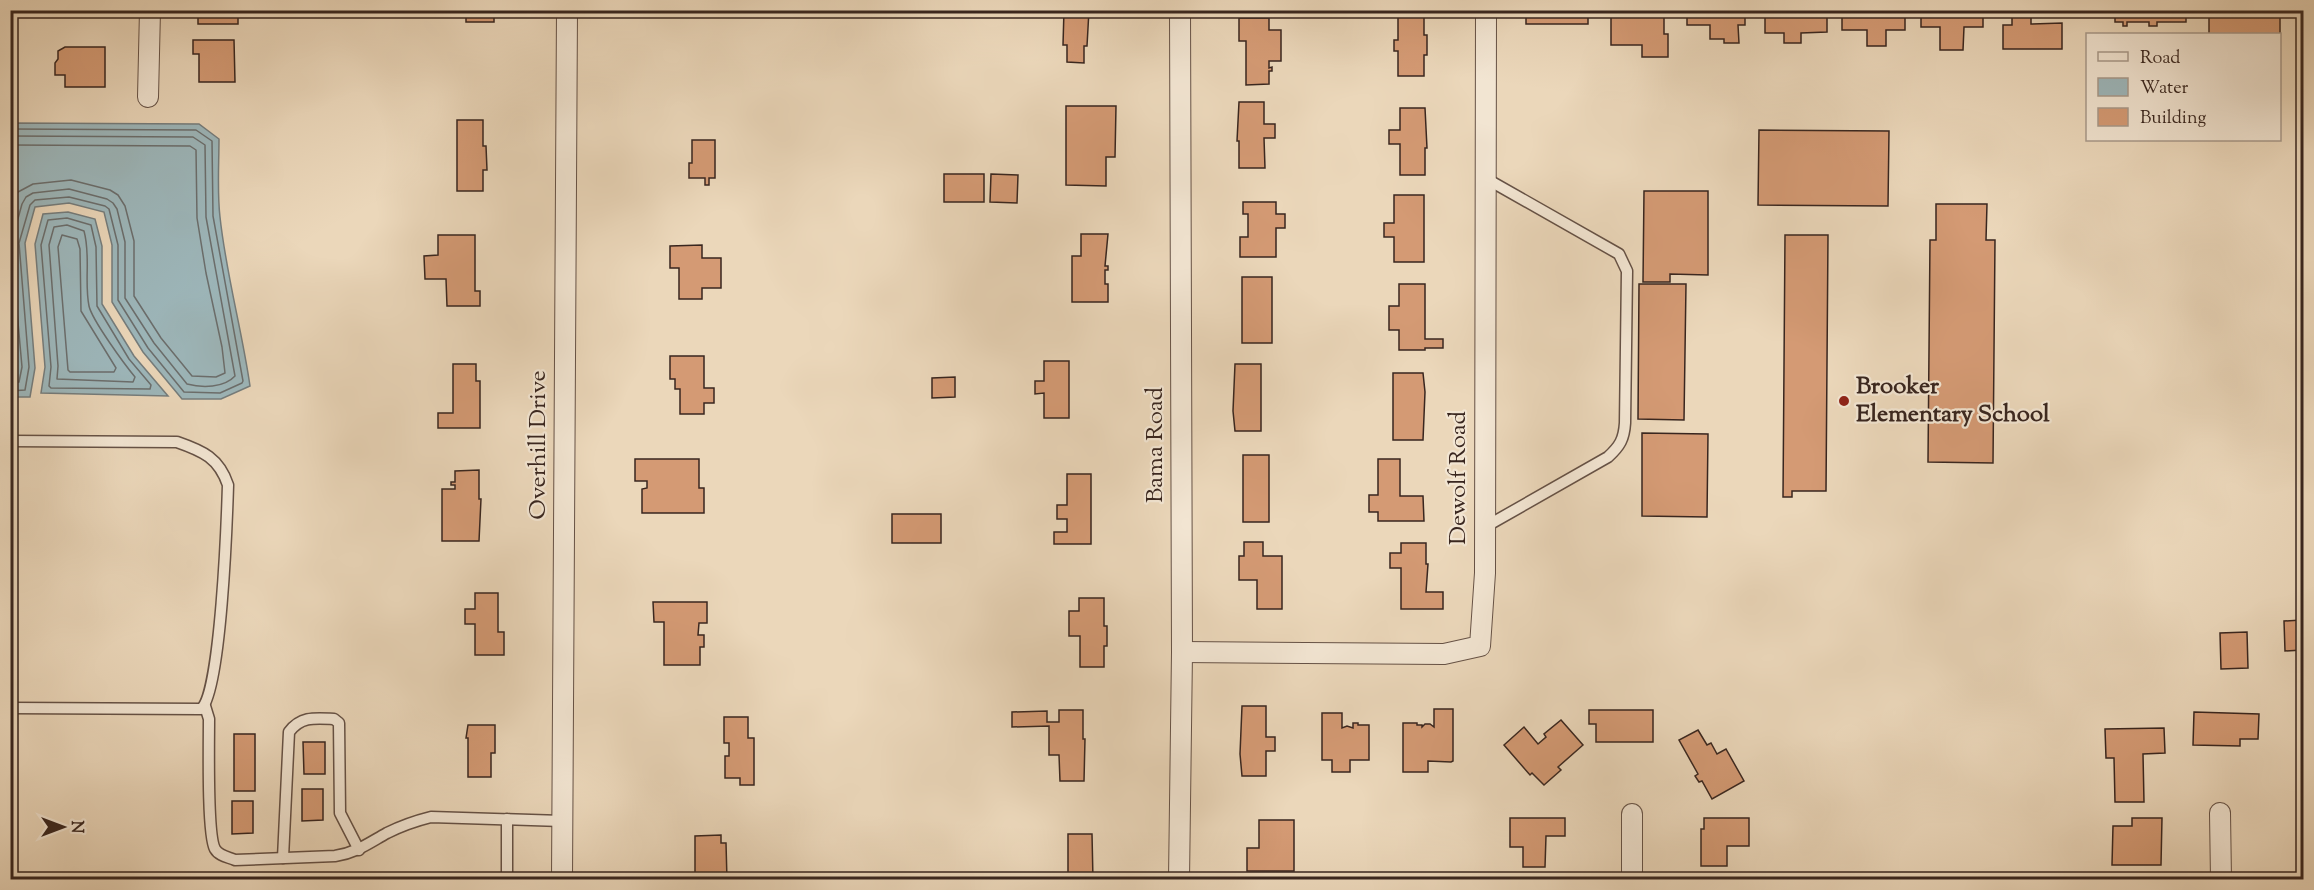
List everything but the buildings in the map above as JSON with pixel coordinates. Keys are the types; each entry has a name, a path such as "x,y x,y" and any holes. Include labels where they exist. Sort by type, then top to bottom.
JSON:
{"street":[{"path":"148,97 150,10"},
{"name":"Overhill Drive","path":"562,879 567,10"},
{"name":"Bama Road","path":"1179,879 1182,652 1180,10"},
{"name":"Dewolf Road","path":"1182,652 1444,654 1480,646 1485,573 1486,10"},
{"path":"2220,813 2221,879"},
{"path":"1632,814 1632,879"}],"lane":[{"path":"1485,178 1619,254 1627,271 1624,438 1619,447 1608,457 1485,527"},
{"path":"10,441 177,442 199,449 211,457 223,470 228,485 225,578 210,687 205,706 209,719 211,830 214,849 220,855 235,860 335,856 359,850 404,825 431,818 562,821"},
{"path":"10,708 201,709 205,706"},
{"path":"283,858 289,732 295,723 307,718 333,719 339,723 340,813 359,850"},
{"path":"507,819 507,879"}],"water":[{"path":"11,123 199,124 219,139 220,217 250,386 221,399 182,399 143,352 112,302 112,245 104,212 69,203 35,207 25,243 35,368 30,397 11,397"},
{"path":"68,212 95,219 102,246 102,304 134,356 168,396 41,393 45,367 35,244 43,214"}],"place":[{"name":"Brooker Elementary School","path":"1844,401"}]}
